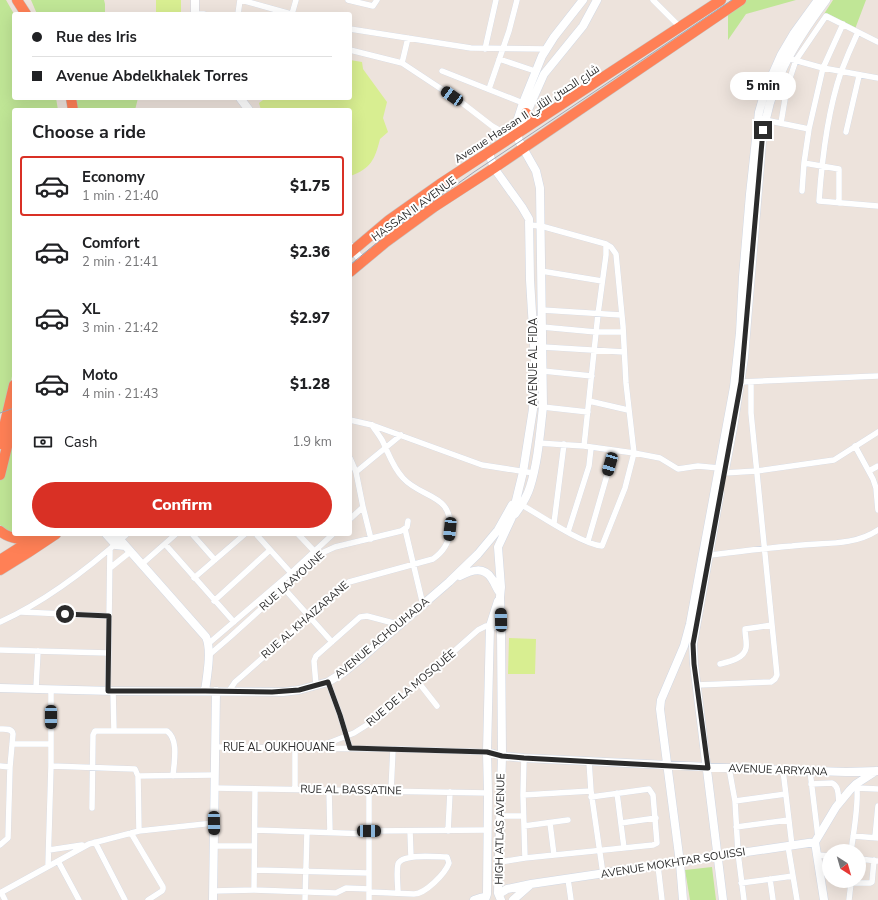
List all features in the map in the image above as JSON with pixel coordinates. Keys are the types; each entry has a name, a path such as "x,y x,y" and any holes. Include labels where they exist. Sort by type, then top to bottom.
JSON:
{"highway":[{"path":"17,0 25,12"},
{"path":"25,0 33,12"},
{"name":"Avenue Hassan II شارع الحسن الثاني","path":"494,168 537,120 721,0"},
{"path":"518,140 741,0"},
{"path":"526,113 531,119 537,120"},
{"name":"Avenue Hassan II شارع الحسن الثاني","path":"352,250 389,220 502,144 518,140"},
{"name":"HASSAN II AVENUE","path":"352,270 386,242 434,207 494,168"},
{"path":"0,444 12,395"},
{"path":"0,475 7,419"},
{"path":"0,531 11,538 18,539 38,536"},
{"path":"0,560 38,536"},
{"path":"0,570 53,536"}],"street":[{"path":"195,0 195,12"},
{"path":"199,0 199,12"},
{"path":"238,12 241,0 285,12"},
{"path":"293,12 296,0"},
{"path":"348,0 373,6 377,0"},
{"path":"485,49 496,0 491,0"},
{"path":"489,89 509,31 517,0"},
{"path":"518,140 522,103 535,71 547,49 583,0"},
{"path":"518,140 526,113 544,74 583,26 598,0"},
{"path":"653,0 680,27"},
{"path":"723,900 693,644 709,555 737,362 751,187 759,112 773,72 781,55 794,33 818,0"},
{"path":"683,900 680,863 660,709 661,700 684,646 690,624 722,471 733,428 741,382 757,194 765,120 770,97 787,58 826,0"},
{"path":"781,123 787,87 796,60 826,16 878,42"},
{"path":"802,191 809,129 823,68 843,24"},
{"path":"352,29 460,47 485,49 547,49"},
{"path":"858,32 841,72 832,106 822,166 819,202 878,206"},
{"path":"402,63 408,38"},
{"path":"352,50 402,63 461,102 486,122 500,136 502,144"},
{"path":"787,58 859,76 878,78"},
{"path":"499,59 535,71"},
{"path":"442,70 522,103"},
{"path":"846,132 859,76"},
{"path":"765,120 809,129"},
{"path":"486,122 518,140"},
{"name":"AVENUE AL FIDA","path":"449,582 478,554 530,488 538,443 543,407 540,188 534,167 518,140"},
{"name":"AVENUE AL FIDA","path":"489,153 494,168 529,219 530,280 534,337 535,381 531,429 523,472 521,501 498,547 500,595"},
{"path":"804,163 839,168 839,203"},
{"path":"521,501 568,532 602,546 625,488 634,452 628,410 616,254 611,247 606,244 541,226 529,226"},
{"path":"584,446 606,244"},
{"path":"352,252 360,263"},
{"path":"541,270 602,280"},
{"path":"530,280 541,280"},
{"path":"542,310 621,316"},
{"path":"542,327 596,332 623,332"},
{"path":"543,347 624,352"},
{"path":"543,371 592,376"},
{"path":"741,382 878,376"},
{"path":"697,685 771,682 777,675 751,413 751,382"},
{"path":"589,402 628,410"},
{"path":"543,407 588,412"},
{"path":"352,420 372,425 479,464 533,473"},
{"name":"RUE AL KHAIZARANE","path":"229,691 238,678 348,582 434,559 442,552 450,537 448,512 443,502 409,484 403,479 390,460 382,441 372,425"},
{"path":"538,443 564,444 614,451 634,452 660,458 678,469 698,466 722,471 757,471 834,460 878,432"},
{"path":"356,472 386,449 401,435"},
{"path":"554,523 564,444"},
{"path":"855,446 869,471 876,488 878,510"},
{"path":"568,532 589,466 591,448"},
{"path":"588,541 614,451"},
{"path":"352,463 356,472 371,539"},
{"path":"869,471 878,466"},
{"path":"352,517 363,507"},
{"path":"408,521 405,529 423,605"},
{"name":"RUE LAAYOUNE","path":"208,656 284,588 316,554 335,547 390,535 405,529"},
{"path":"709,555 853,541 878,530"},
{"path":"109,536 142,564 206,637 208,644 208,656 205,691"},
{"path":"0,622 21,612 64,585 119,544 125,536"},
{"path":"142,564 174,536"},
{"path":"194,536 215,560"},
{"path":"194,578 243,536"},
{"path":"258,536 291,573"},
{"path":"300,536 316,554"},
{"path":"208,644 291,573 316,554 331,536"},
{"path":"114,730 108,653 110,568 119,544"},
{"path":"110,568 119,544"},
{"path":"165,544 234,622"},
{"path":"214,601 270,550"},
{"path":"449,582 470,571 480,570 488,574 500,595 490,626 486,897"},
{"name":"AVENUE ACHOUHADA","path":"0,688 110,691 283,692 299,690 328,682 344,672 401,625 449,582"},
{"path":"279,583 332,642"},
{"name":"HIGH ATLAS AVENUE","path":"500,595 502,756 500,896"},
{"path":"21,612 109,616"},
{"path":"316,685 315,658 360,618 364,616 390,621 401,625"},
{"path":"720,664 735,660 744,651 746,648 745,629 772,625"},
{"name":"RUE DE LA MOSQUÉE","path":"317,748 347,736 381,716 478,630 486,626 490,626"},
{"path":"490,626 501,628"},
{"path":"0,650 108,653"},
{"path":"36,688 38,651"},
{"path":"328,682 350,748"},
{"path":"419,683 437,706"},
{"path":"48,866 51,766 51,689"},
{"path":"213,900 216,691"},
{"path":"0,728 12,731 8,838 0,845"},
{"path":"92,808 94,732 114,730 165,730 169,732 174,743 174,776"},
{"path":"12,744 51,744"},
{"name":"RUE AL OUKHOUANE","path":"215,747 350,748 487,752"},
{"path":"295,747 295,789"},
{"path":"391,791 393,749"},
{"name":"AVENUE ARRYANA","path":"487,752 502,756 524,758 708,768 846,772 877,771"},
{"path":"524,758 523,816 525,858"},
{"path":"588,761 591,794 603,874"},
{"path":"0,766 10,766"},
{"path":"51,766 134,768 138,776 139,831"},
{"path":"730,768 735,800 738,853 744,900"},
{"path":"783,770 789,820 793,876 797,900"},
{"path":"810,771 817,840 817,855 824,900"},
{"path":"817,840 839,802 854,787 877,771"},
{"path":"846,772 852,780 854,787 854,836 852,844"},
{"path":"138,776 214,775"},
{"path":"811,784 832,782 837,787 839,802"},
{"path":"854,787 878,789"},
{"name":"RUE AL BASSATINE","path":"214,788 488,793"},
{"path":"254,890 255,789"},
{"path":"500,862 525,858 653,845 658,841 653,795 648,789 617,793 523,795"},
{"path":"329,790 330,832"},
{"path":"368,791 368,900"},
{"path":"448,831 450,792"},
{"path":"617,793 624,848"},
{"path":"735,800 786,794"},
{"path":"854,836 877,837 878,806"},
{"path":"500,816 523,816"},
{"path":"621,823 656,818"},
{"path":"524,826 568,820"},
{"path":"736,826 789,820"},
{"path":"49,850 69,848 139,831 214,823"},
{"path":"550,823 554,855"},
{"path":"254,830 369,832 488,830"},
{"path":"410,831 411,857"},
{"path":"305,900 307,832"},
{"path":"131,833 163,889 148,900"},
{"name":"AVENUE MOKHTAR SOUISSI","path":"474,900 486,897 491,892 495,891 500,896 507,888 790,846 817,840"},
{"path":"5,900 1,893 92,843"},
{"path":"92,843 125,900"},
{"path":"214,846 254,846"},
{"path":"817,855 822,855"},
{"path":"213,891 254,890 336,892 346,888 398,893 407,897 423,891 443,873 449,863 446,857 411,857 403,859 399,863 398,893"},
{"path":"866,859 876,860 872,882 866,883"},
{"path":"58,861 79,900"},
{"path":"658,866 662,900"},
{"path":"255,870 368,873"},
{"path":"741,883 793,876"},
{"path":"568,879 570,900"},
{"path":"770,879 773,900"},
{"path":"513,900 531,884"},
{"path":"849,900 850,888"}],"green space":[{"path":"0,0 6,0 13,12 12,100 56,100 58,108 12,108 12,376 7,404 0,414"},
{"path":"31,0 104,0 105,4 105,12 36,12"},
{"path":"156,0 181,0 181,12 156,12"},
{"path":"743,0 796,0 746,14 728,40 728,10"},
{"path":"833,0 866,0 855,29 825,16 824,14"},
{"path":"352,60 362,62 363,69 387,102 383,118 388,132 380,139 374,158 371,162 363,170 352,175 352,108 260,108 259,103 263,100 352,100"},
{"path":"70,100 138,100 136,108 72,108"},
{"path":"12,439 12,533 0,525 0,480"},
{"path":"509,638 536,639 535,674 508,674"},
{"path":"712,867 716,900 690,900 685,870"}],"tram line":[{"path":"352,263 390,232 474,172 732,0"},
{"path":"0,413 12,409"}],"route":[{"path":"65,614 109,616 108,691 283,692 299,690 328,682 350,748 487,752 502,756 524,758 708,768 694,664 693,644 741,382 763,130"}]}
